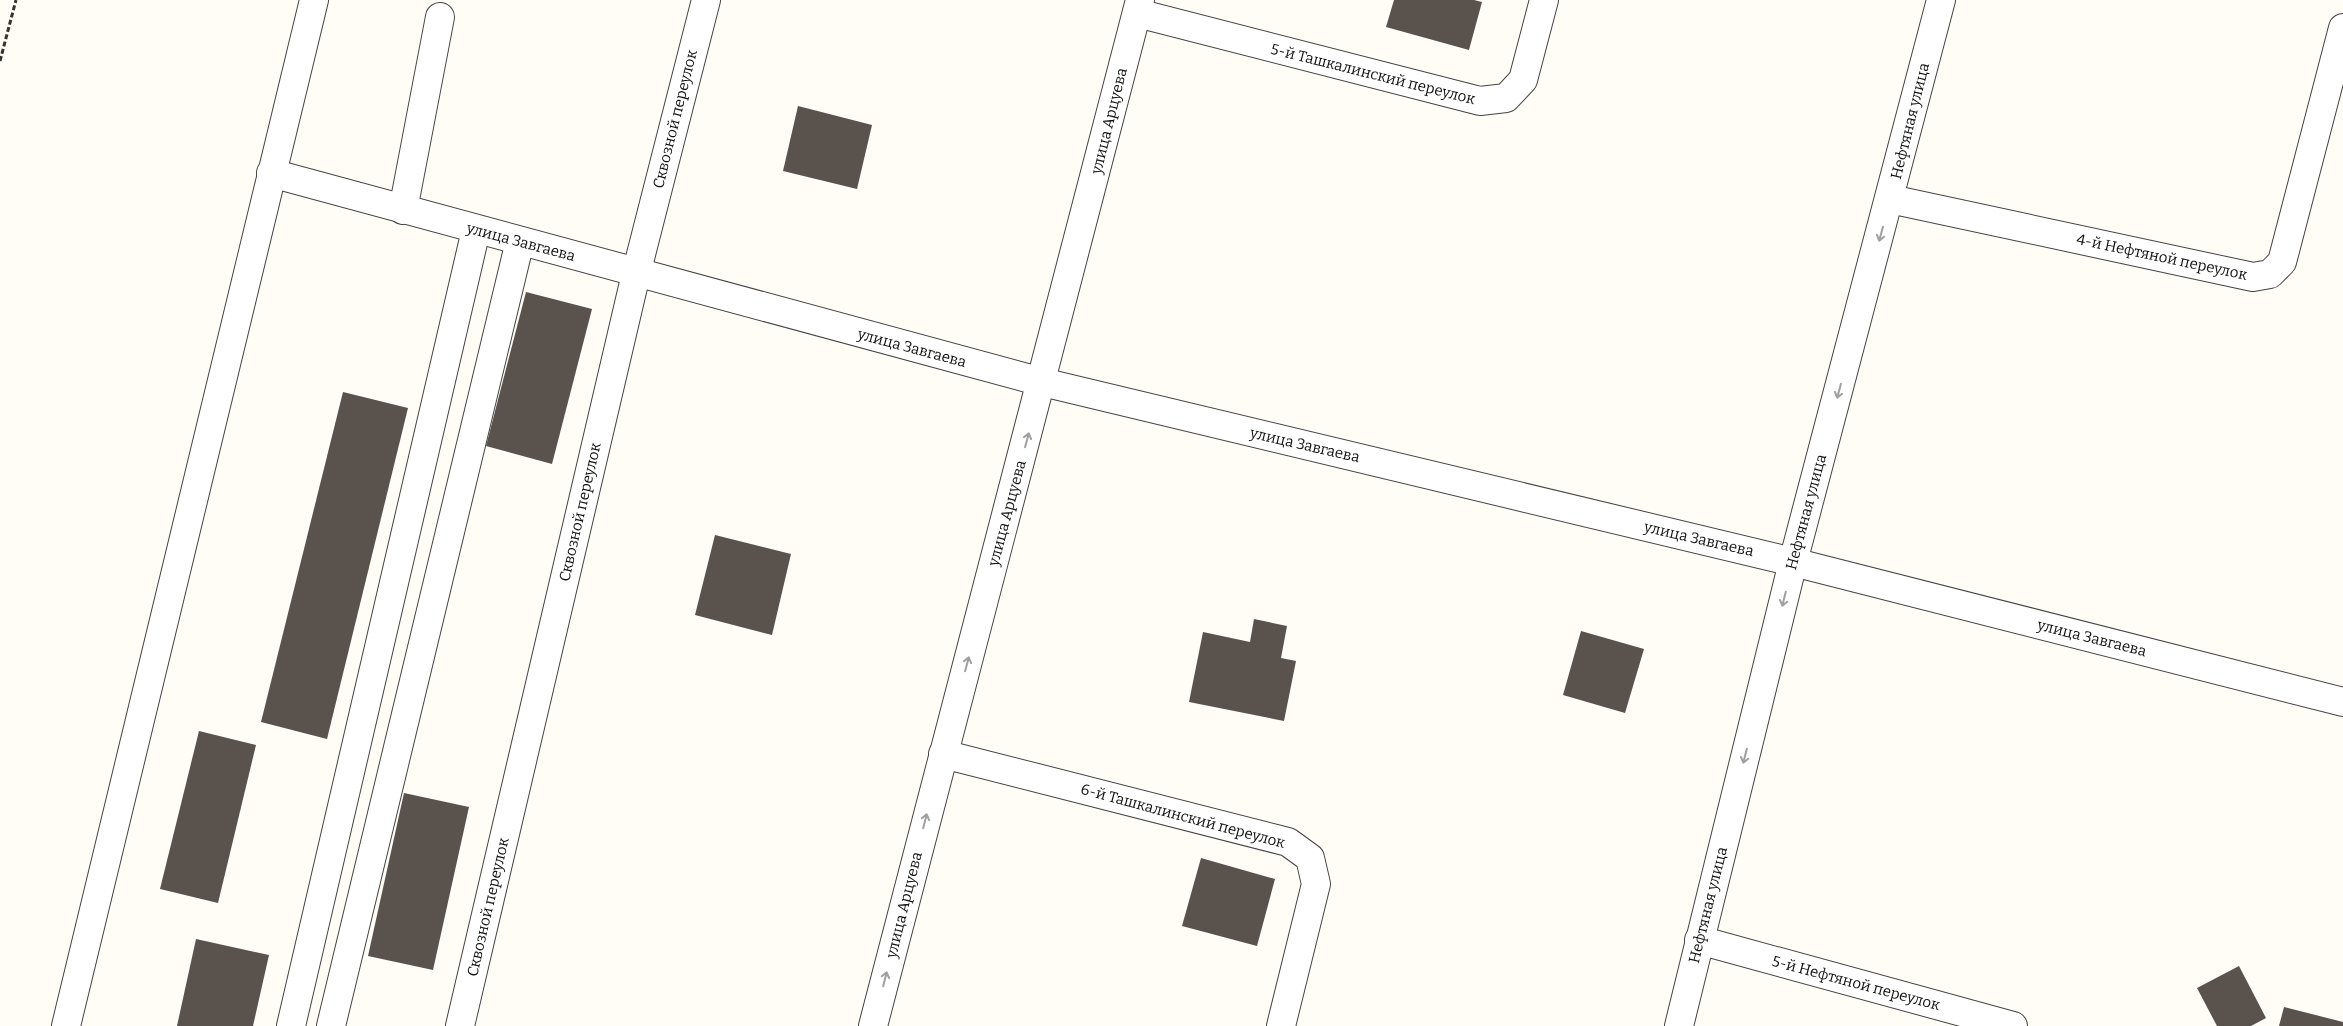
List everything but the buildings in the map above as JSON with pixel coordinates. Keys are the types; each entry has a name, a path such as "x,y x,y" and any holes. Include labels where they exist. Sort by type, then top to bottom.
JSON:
{"street":[{"path":"66,1026 314,0"},
{"name":"Сквозной переулок","path":"460,1026 636,274 706,0"},
{"name":"5-й Ташкалинский переулок","path":"1138,7 1480,102 1506,98 1523,80 1544,0"},
{"name":"Нефтяная улица","path":"1678,1026 1793,562 1890,200 1940,0"},
{"name":"улица Арцуева","path":"873,1026 1138,7"},
{"path":"404,210 440,17"},
{"name":"4-й Нефтяной переулок","path":"1890,200 2253,277 2270,274 2282,262 2343,28"},
{"name":"улица Завгаева","path":"271,174 1042,382 1793,562 2343,702"},
{"path":"291,1026 476,230"},
{"path":"331,1026 520,241"},
{"name":"6-й Ташкалинский переулок","path":"943,754 1288,842 1310,858 1316,884 1280,1026"},
{"name":"5-й Нефтяной переулок","path":"1699,940 2013,1026"}],"path":[{"path":"0,61 16,0"}]}
